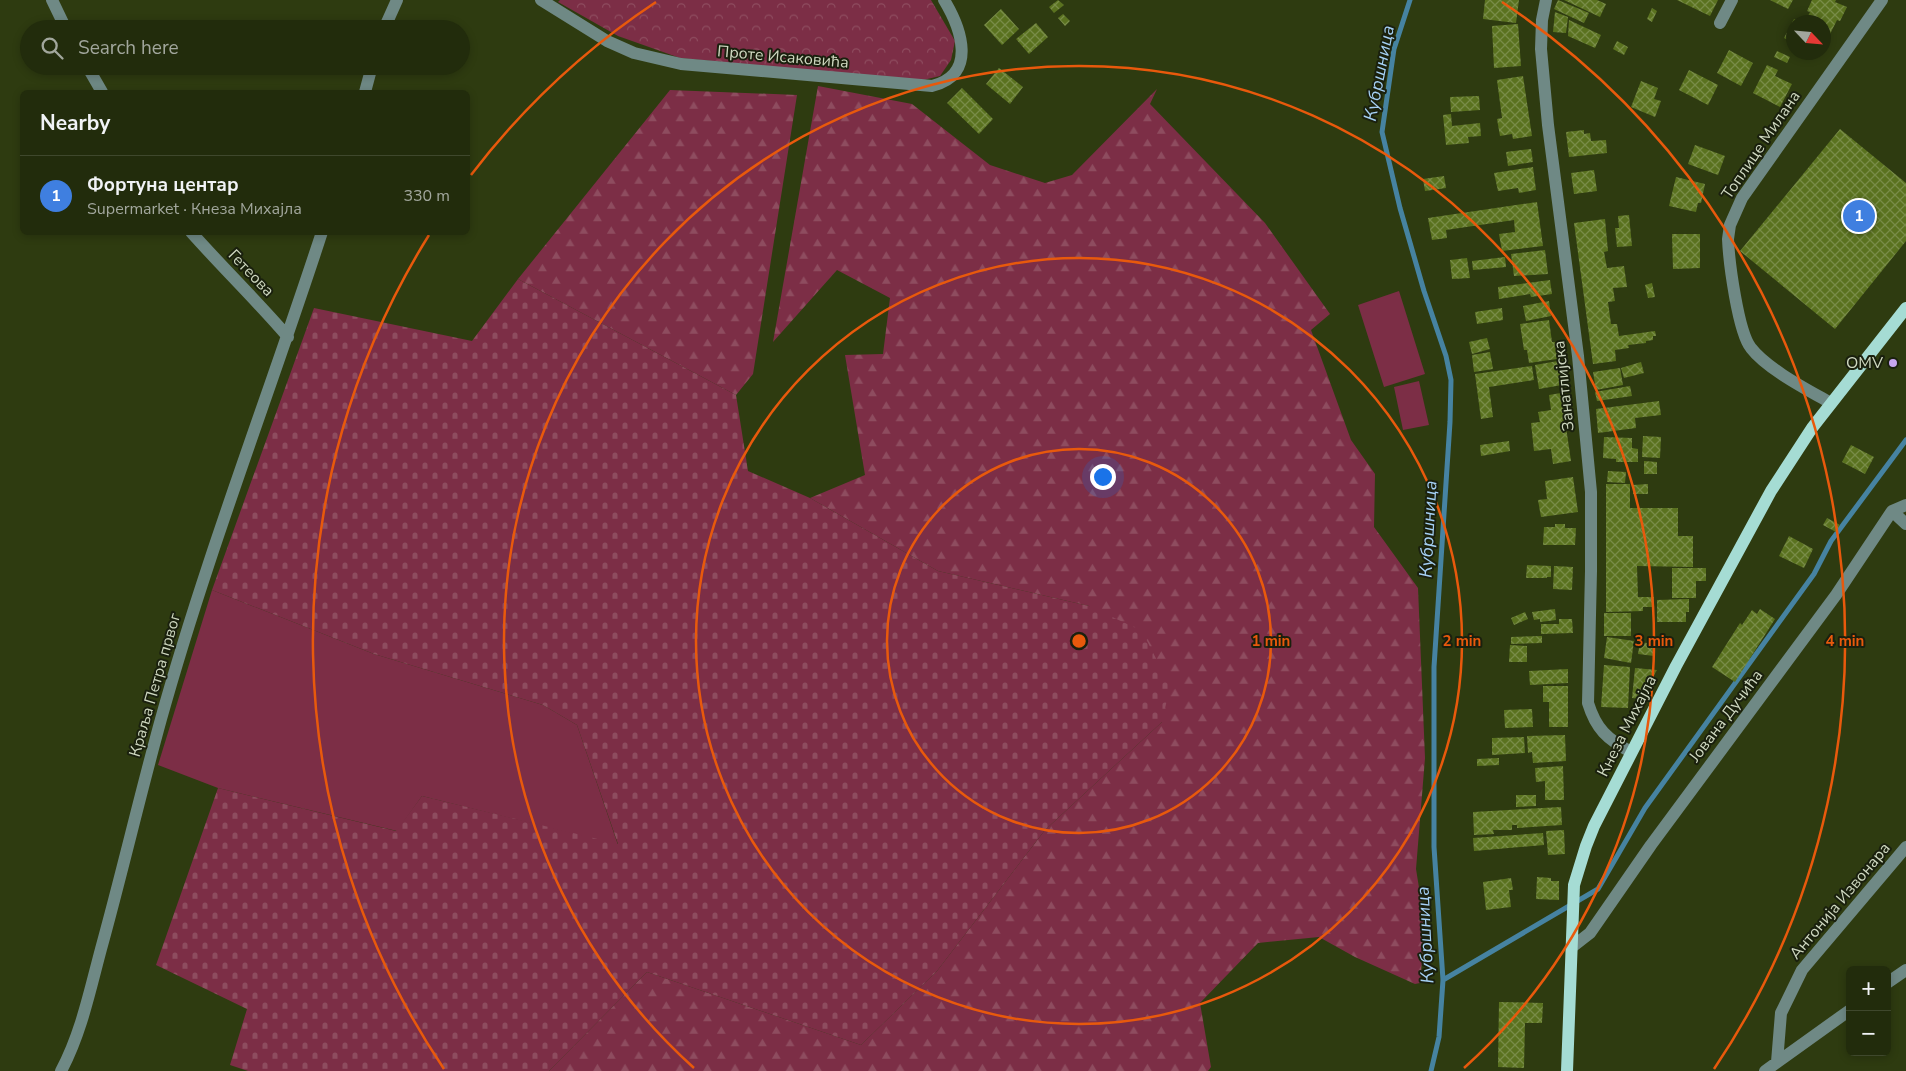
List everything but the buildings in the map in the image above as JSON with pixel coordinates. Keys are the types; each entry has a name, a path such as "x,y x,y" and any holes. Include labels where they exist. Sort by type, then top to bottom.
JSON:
{"main road":[{"name":"Кнеза Михајла","path":"1567,1071 1574,884 1586,846 1631,752 1771,491 1791,458 1831,403 1906,308"}],"street":[{"path":"52,0 62,20"},
{"path":"388,20 397,0"},
{"name":"Проте Исаковића","path":"541,0 607,41 634,53 681,64 932,86 939,84 954,74 960,62 963,45 955,18 944,0"},
{"name":"Занатлијска","path":"1546,0 1542,20 1541,49 1544,84 1578,356 1591,492 1592,571 1588,703 1592,717 1599,728 1608,738 1631,752"},
{"path":"1720,23 1732,0"},
{"name":"Топлице Милана","path":"1831,403 1798,384 1762,359 1751,348 1744,337 1728,239 1730,225 1742,198 1882,0"},
{"path":"92,75 101,90"},
{"path":"366,90 370,75"},
{"name":"Гетеова","path":"194,235 288,337"},
{"name":"Краља Петра првог","path":"61,1071 82,1016 156,737 188,626 234,484 288,337 321,235"},
{"name":"Јована Дучића","path":"1572,947 1590,933 1651,845 1836,595 1892,512 1906,505"},
{"path":"1892,512 1906,524"},
{"name":"Антонија Извонара","path":"1777,1062 1781,1013 1802,970 1906,847"},
{"path":"1891,980 1906,970"},
{"path":"1765,1071 1849,1011"}],"green space":[{"path":"560,0 931,0 955,41 951,60 940,76 919,81 680,58 618,36 558,2"},
{"path":"818,86 912,104 990,165 1045,183 1072,175 1157,89 1150,104 1265,223 1330,314 1311,330 1351,440 1375,474 1374,527 1418,588 1425,758 1416,869 1425,925 1420,983 1415,984 1355,957 1319,937 1258,943 1200,1003 1211,1067 1208,1071 549,1071 647,972 861,1045 937,971 1045,830 1162,722 1089,606 938,571 810,498 865,475 845,355 883,354 890,298 837,270 773,342"},
{"path":"670,90 797,95 753,374 736,395 518,279"},
{"path":"518,279 736,395 748,471 810,498 938,571 1089,606 1142,631 1170,686 1162,722 1045,830 937,971 861,1045 647,972 549,1071 248,1071 230,1065 247,1009 156,965 218,788 396,831 422,796 618,844 577,725 543,705 374,654 212,590 314,308 472,341"},
{"path":"1399,291 1425,374 1384,387 1358,305"},
{"path":"1419,381 1429,425 1403,430 1394,387"},
{"path":"212,590 374,654 543,705 577,725 618,845 422,796 397,831 218,788 158,765"}],"waterway":[{"name":"Кубршница","path":"1410,0 1394,49 1382,132 1400,208 1424,291 1446,356 1451,380 1434,667 1434,847 1443,980 1439,1037 1431,1071"},
{"path":"1443,980 1598,889 1645,808 1814,574 1831,541 1906,440"}],"place":[{"name":"Фортуна центар","path":"1859,216"},
{"name":"OMV","path":"1893,363"}]}
